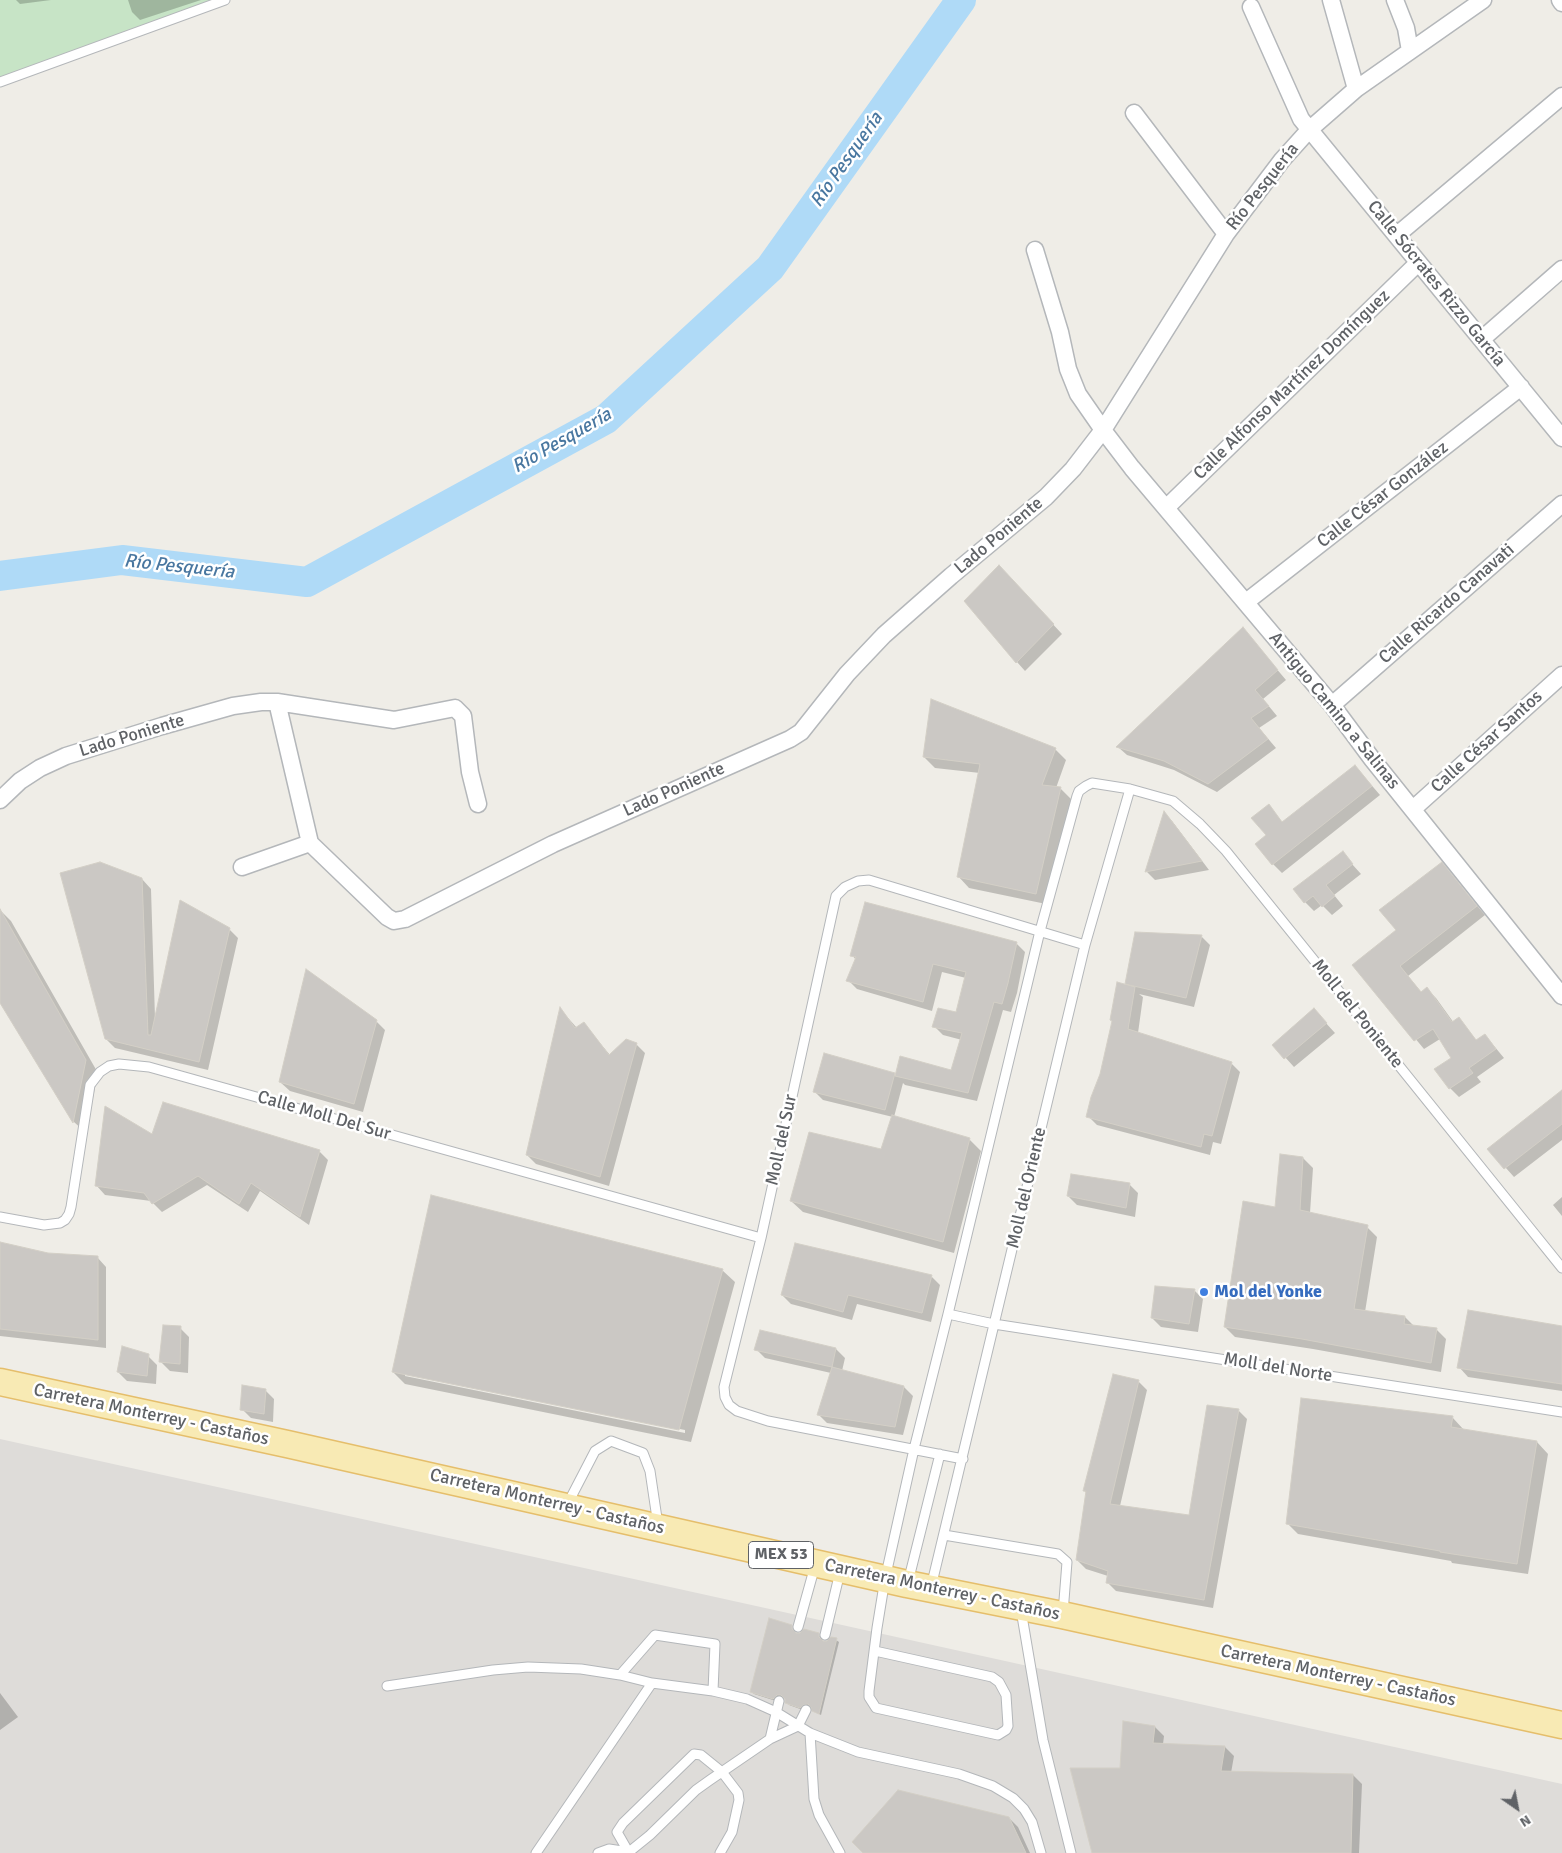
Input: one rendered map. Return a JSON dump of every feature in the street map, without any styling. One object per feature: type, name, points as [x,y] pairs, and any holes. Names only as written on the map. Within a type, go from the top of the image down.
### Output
[{"type":"main road","name":"Carretera Monterrey - Castaños","points":[[0,1382],[287,1444],[908,1584],[1062,1615],[1562,1725]]},
{"type":"street","points":[[1330,0],[1356,88]]},
{"type":"street","points":[[1395,0],[1406,28],[1410,51]]},
{"type":"street","name":"Río Pesquería","points":[[1103,430],[1226,234],[1282,160],[1309,130],[1356,88],[1483,0]]},
{"type":"street","name":"Calle Sócrates Rizzo García","points":[[1252,7],[1301,119],[1562,438]]},
{"type":"street","points":[[1397,235],[1562,96]]},
{"type":"street","points":[[1134,113],[1226,234]]},
{"type":"street","name":"Antiguo Camino a Salinas","points":[[1035,250],[1060,332],[1068,369],[1078,394],[1103,430],[1132,468],[1332,705],[1372,759],[1562,996]]},
{"type":"street","name":"Calle Alfonso Martínez Domínguez","points":[[1166,508],[1418,263]]},
{"type":"street","points":[[1482,339],[1562,269]]},
{"type":"street","name":"Calle César González","points":[[1246,602],[1521,387]]},
{"type":"street","name":"Lado Poniente","points":[[310,844],[387,917],[394,921],[400,921],[553,844],[790,739],[805,727],[847,674],[884,635],[1046,497],[1073,469],[1103,430]]},
{"type":"street","name":"Calle Ricardo Canavati","points":[[1332,705],[1562,504]]},
{"type":"street","name":"Calle César Santos","points":[[1413,809],[1562,675]]},
{"type":"street","points":[[242,867],[310,844],[277,702]]},
{"type":"street","name":"Lado Poniente","points":[[0,800],[20,781],[40,768],[66,756],[233,706],[277,702],[394,720],[455,708],[463,716],[470,772],[478,804]]},
{"type":"lane","points":[[0,82],[226,0]]},
{"type":"lane","name":"Moll del Poniente","points":[[908,1584],[914,1449],[1040,931],[1080,791],[1092,783],[1130,789],[1173,802],[1200,824],[1226,851],[1562,1268]]},
{"type":"lane","name":"Moll del Oriente","points":[[908,1584],[944,1535],[1085,945],[1130,789]]},
{"type":"lane","name":"Moll del Sur","points":[[963,1459],[768,1421],[737,1411],[729,1405],[726,1397],[724,1387],[761,1238],[836,896],[845,887],[858,881],[869,880],[1085,945]]},
{"type":"lane","name":"Calle Moll Del Sur","points":[[0,1217],[44,1225],[60,1223],[65,1220],[71,1207],[90,1085],[100,1072],[109,1066],[119,1064],[149,1068],[186,1078],[761,1238]]},
{"type":"lane","name":"Moll del Norte","points":[[948,1314],[994,1324],[1562,1412]]},
{"type":"lane","points":[[566,1507],[595,1451],[611,1441],[643,1453],[650,1471],[658,1527]]},
{"type":"lane","points":[[875,1650],[992,1677],[999,1682],[1006,1695],[1008,1726],[1006,1730],[998,1735],[876,1708],[869,1697],[875,1650],[908,1584],[940,1454]]},
{"type":"lane","points":[[944,1535],[1058,1554],[1067,1562],[1067,1584],[1062,1615]]},
{"type":"lane","points":[[798,1627],[828,1566]]},
{"type":"lane","points":[[825,1635],[828,1566]]},
{"type":"lane","points":[[1020,1607],[1043,1740],[1071,1853]]},
{"type":"lane","points":[[620,1675],[655,1635],[715,1644],[713,1691]]},
{"type":"lane","points":[[387,1686],[493,1670],[528,1667],[581,1669],[620,1675],[652,1683],[713,1691],[747,1699],[776,1712],[810,1733],[858,1752],[959,1774],[993,1786],[1013,1798],[1024,1809],[1032,1822],[1041,1853]]},
{"type":"lane","points":[[536,1853],[652,1683]]},
{"type":"lane","points":[[770,1739],[779,1701]]},
{"type":"lane","points":[[629,1853],[696,1790],[770,1739],[798,1726],[806,1710]]},
{"type":"lane","points":[[810,1733],[814,1799],[819,1814],[840,1853]]},
{"type":"lane","points":[[629,1853],[617,1832],[623,1823],[694,1754],[701,1755],[722,1772],[738,1793],[739,1800],[732,1832],[720,1853]]},
{"type":"lane","points":[[598,1853],[608,1849],[629,1853]]},
{"type":"shaded area","points":[[0,1439],[1562,1784],[1562,1853],[0,1853]]},
{"type":"green space","points":[[0,0],[220,0],[0,80]]},
{"type":"building","points":[[999,565],[1054,624],[1016,663],[964,601]]},
{"type":"building","points":[[1243,627],[1278,670],[1255,690],[1269,706],[1251,718],[1268,739],[1208,784],[1164,761],[1116,747]]},
{"type":"building","points":[[931,699],[1056,748],[1042,785],[1061,787],[1036,894],[957,877],[980,764],[923,757]]},
{"type":"building","points":[[1355,765],[1372,786],[1272,865],[1255,844],[1266,835],[1251,818],[1269,804],[1282,822]]},
{"type":"building","points":[[1164,811],[1202,861],[1145,872]]},
{"type":"building","points":[[1343,851],[1353,864],[1326,885],[1335,896],[1322,907],[1313,896],[1304,903],[1293,889]]},
{"type":"building","points":[[100,862],[142,878],[148,1035],[151,1035],[180,900],[230,928],[199,1062],[105,1039],[60,873]]},
{"type":"building","points":[[1442,862],[1477,906],[1400,966],[1421,992],[1427,987],[1452,1022],[1459,1017],[1476,1040],[1485,1034],[1496,1049],[1469,1068],[1473,1073],[1449,1089],[1434,1069],[1451,1058],[1433,1029],[1414,1041],[1352,965],[1396,930],[1379,910]]},
{"type":"building","points":[[865,902],[1017,942],[1002,1004],[994,1002],[968,1093],[895,1076],[900,1056],[951,1070],[962,1033],[932,1027],[938,1008],[956,1012],[966,972],[933,964],[923,1002],[846,981],[856,957],[850,956]]},
{"type":"building","points":[[0,909],[86,1060],[73,1123],[0,1003]]},
{"type":"building","points":[[1135,932],[1202,935],[1186,998],[1125,984]]},
{"type":"building","points":[[306,969],[377,1020],[354,1104],[279,1082]]},
{"type":"building","points":[[1117,982],[1135,987],[1128,1029],[1232,1062],[1212,1136],[1204,1134],[1201,1147],[1086,1117],[1100,1074],[1112,1021],[1110,1020]]},
{"type":"building","points":[[560,1007],[575,1028],[584,1022],[609,1055],[626,1039],[637,1043],[600,1177],[526,1155]]},
{"type":"building","points":[[1314,1008],[1327,1023],[1284,1059],[1272,1045]]},
{"type":"building","points":[[824,1053],[895,1073],[885,1110],[813,1092]]},
{"type":"building","points":[[1562,1090],[1562,1124],[1504,1169],[1487,1149]]},
{"type":"building","points":[[163,1102],[320,1150],[300,1217],[251,1183],[239,1204],[198,1176],[152,1204],[144,1193],[95,1186],[105,1106],[152,1134]]},
{"type":"building","points":[[892,1115],[970,1138],[943,1242],[790,1201],[809,1132],[881,1149]]},
{"type":"building","points":[[1280,1154],[1303,1157],[1300,1210],[1368,1225],[1354,1309],[1405,1316],[1404,1324],[1437,1328],[1431,1363],[1302,1339],[1224,1327],[1243,1201],[1275,1207]]},
{"type":"building","points":[[1071,1174],[1130,1183],[1126,1208],[1067,1196]]},
{"type":"building","points":[[431,1195],[723,1269],[679,1430],[392,1372]]},
{"type":"building","points":[[0,1242],[48,1253],[98,1256],[98,1340],[0,1329]]},
{"type":"building","points":[[795,1243],[932,1275],[922,1313],[848,1295],[843,1312],[781,1295]]},
{"type":"building","points":[[1155,1286],[1195,1289],[1189,1324],[1151,1318]]},
{"type":"building","points":[[1468,1310],[1562,1326],[1562,1384],[1457,1368]]},
{"type":"building","points":[[163,1325],[181,1326],[180,1364],[159,1362]]},
{"type":"building","points":[[760,1330],[836,1348],[832,1367],[754,1350]]},
{"type":"building","points":[[122,1346],[149,1354],[147,1376],[117,1372]]},
{"type":"building","points":[[832,1367],[904,1386],[895,1427],[817,1415]]},
{"type":"building","points":[[1113,1374],[1139,1380],[1110,1504],[1189,1515],[1207,1405],[1239,1409],[1204,1600],[1106,1583],[1108,1571],[1076,1560],[1086,1491],[1083,1491]]},
{"type":"building","points":[[242,1385],[266,1389],[264,1414],[240,1410]]},
{"type":"building","points":[[1301,1398],[1453,1416],[1451,1427],[1537,1441],[1517,1564],[1286,1524]]},
{"type":"building","points":[[769,1618],[792,1625],[792,1629],[796,1633],[800,1633],[804,1629],[819,1633],[819,1637],[823,1641],[827,1641],[831,1637],[837,1638],[819,1714],[812,1711],[808,1704],[800,1708],[785,1703],[785,1699],[781,1695],[777,1695],[773,1699],[750,1692]]},
{"type":"building","points":[[1123,1721],[1155,1726],[1153,1743],[1225,1746],[1221,1771],[1353,1774],[1351,1853],[1092,1853],[1070,1768],[1120,1768]]},
{"type":"building","points":[[898,1790],[1009,1817],[1026,1853],[863,1853],[852,1842]]},
{"type":"waterway","name":"Río Pesquería","points":[[0,576],[122,560],[307,582],[606,419],[770,268],[961,0]]},
{"type":"place","name":"Mol del Yonke","points":[[1204,1292]]}]
